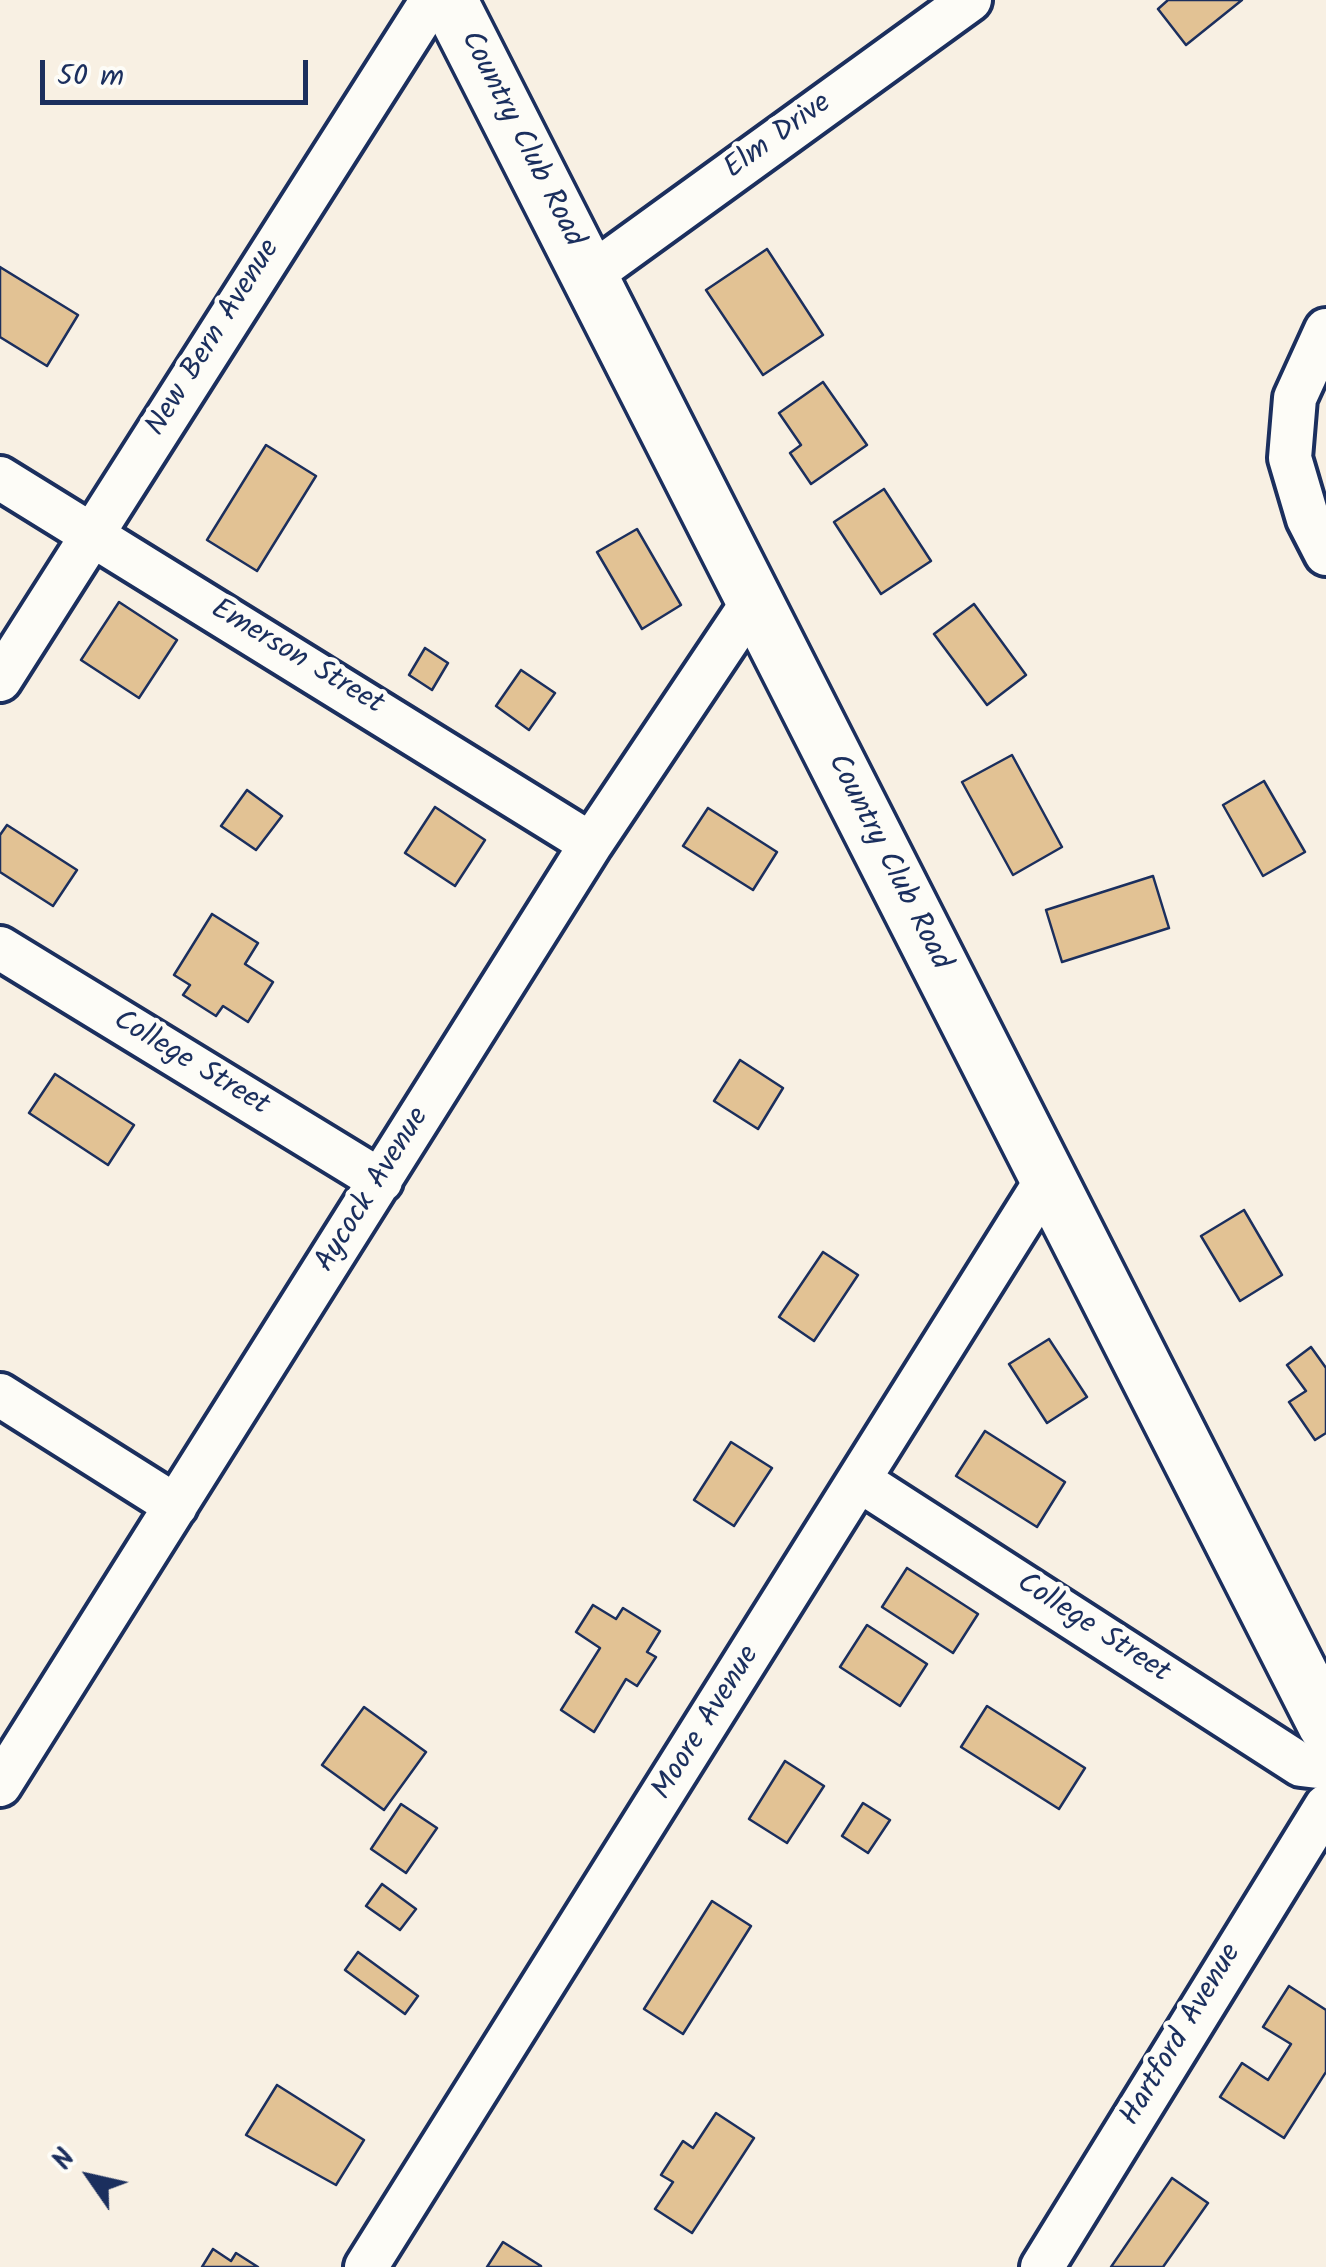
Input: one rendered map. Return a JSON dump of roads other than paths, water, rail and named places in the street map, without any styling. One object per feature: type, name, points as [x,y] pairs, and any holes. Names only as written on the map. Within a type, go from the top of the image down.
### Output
[{"type":"street","name":"New Bern Avenue","points":[[0,680],[432,0]]},
{"type":"street","name":"Country Club Road","points":[[449,0],[1326,1725]]},
{"type":"street","name":"Elm Drive","points":[[589,276],[970,0]]},
{"type":"street","points":[[1326,330],[1294,398],[1290,458],[1308,519],[1326,554]]},
{"type":"street","name":"Emerson Street","points":[[0,478],[590,844]]},
{"type":"street","name":"Aycock Avenue","points":[[0,1785],[590,844],[754,600]]},
{"type":"street","name":"College Street","points":[[0,948],[380,1181]]},
{"type":"street","name":"Moore Avenue","points":[[366,2267],[862,1482],[1047,1179]]},
{"type":"street","points":[[0,1395],[176,1506]]},
{"type":"street","name":"College Street","points":[[862,1482],[1300,1765],[1326,1768]]},
{"type":"street","name":"Hartford Avenue","points":[[1042,2267],[1326,1806]]}]
